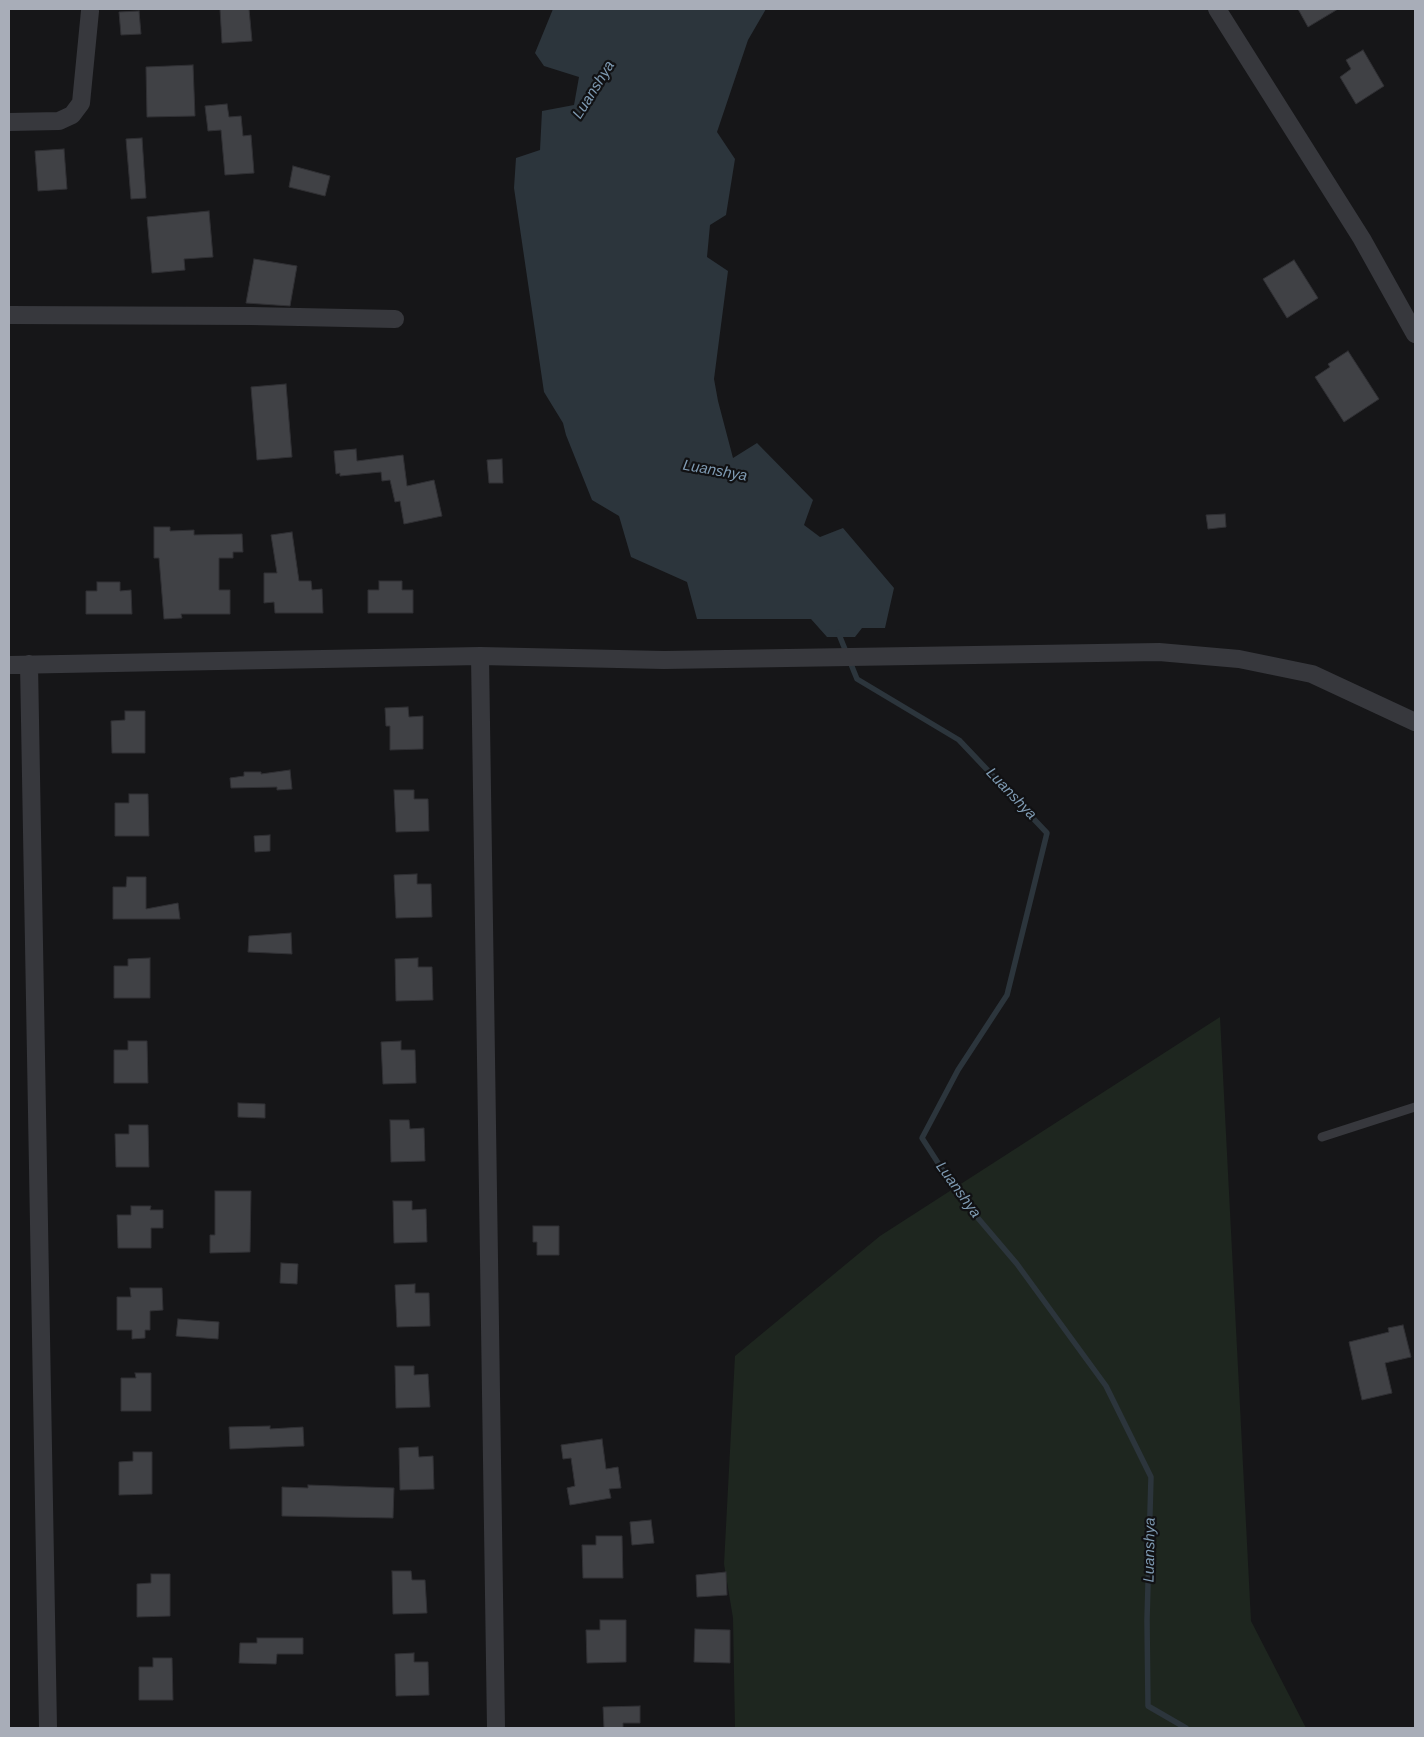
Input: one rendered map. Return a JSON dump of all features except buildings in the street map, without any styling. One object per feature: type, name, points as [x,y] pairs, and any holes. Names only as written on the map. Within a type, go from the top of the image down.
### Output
[{"type":"street","points":[[1217,9],[1362,239],[1415,334]]},
{"type":"street","points":[[9,122],[59,121],[72,115],[81,103],[90,11]]},
{"type":"street","points":[[9,315],[396,319]]},
{"type":"street","points":[[9,664],[480,656],[664,660],[1159,652],[1239,659],[1312,674],[1415,722]]},
{"type":"street","points":[[480,656],[496,1728]]},
{"type":"street","points":[[29,664],[48,1728]]},
{"type":"lane","points":[[1322,1137],[1415,1107]]},
{"type":"shaded area","points":[[1220,1017],[1251,1621],[1306,1728],[735,1728],[733,1618],[724,1564],[735,1356],[880,1236]]},
{"type":"water","points":[[553,9],[766,9],[748,40],[717,132],[735,159],[726,215],[710,225],[707,257],[728,271],[714,379],[718,401],[733,458],[757,443],[813,500],[804,525],[820,537],[843,528],[894,588],[885,628],[862,628],[855,637],[827,637],[811,619],[697,619],[687,582],[631,557],[619,516],[592,500],[563,423],[544,392],[514,188],[516,158],[540,150],[542,111],[574,105],[579,77],[544,66],[535,53]]},
{"type":"waterway","name":"Luanshya","points":[[838,632],[857,679],[959,740],[1047,833],[1007,995],[958,1070],[922,1138],[960,1197],[1017,1264],[1106,1386],[1151,1477],[1147,1620],[1148,1706],[1186,1728]]}]
